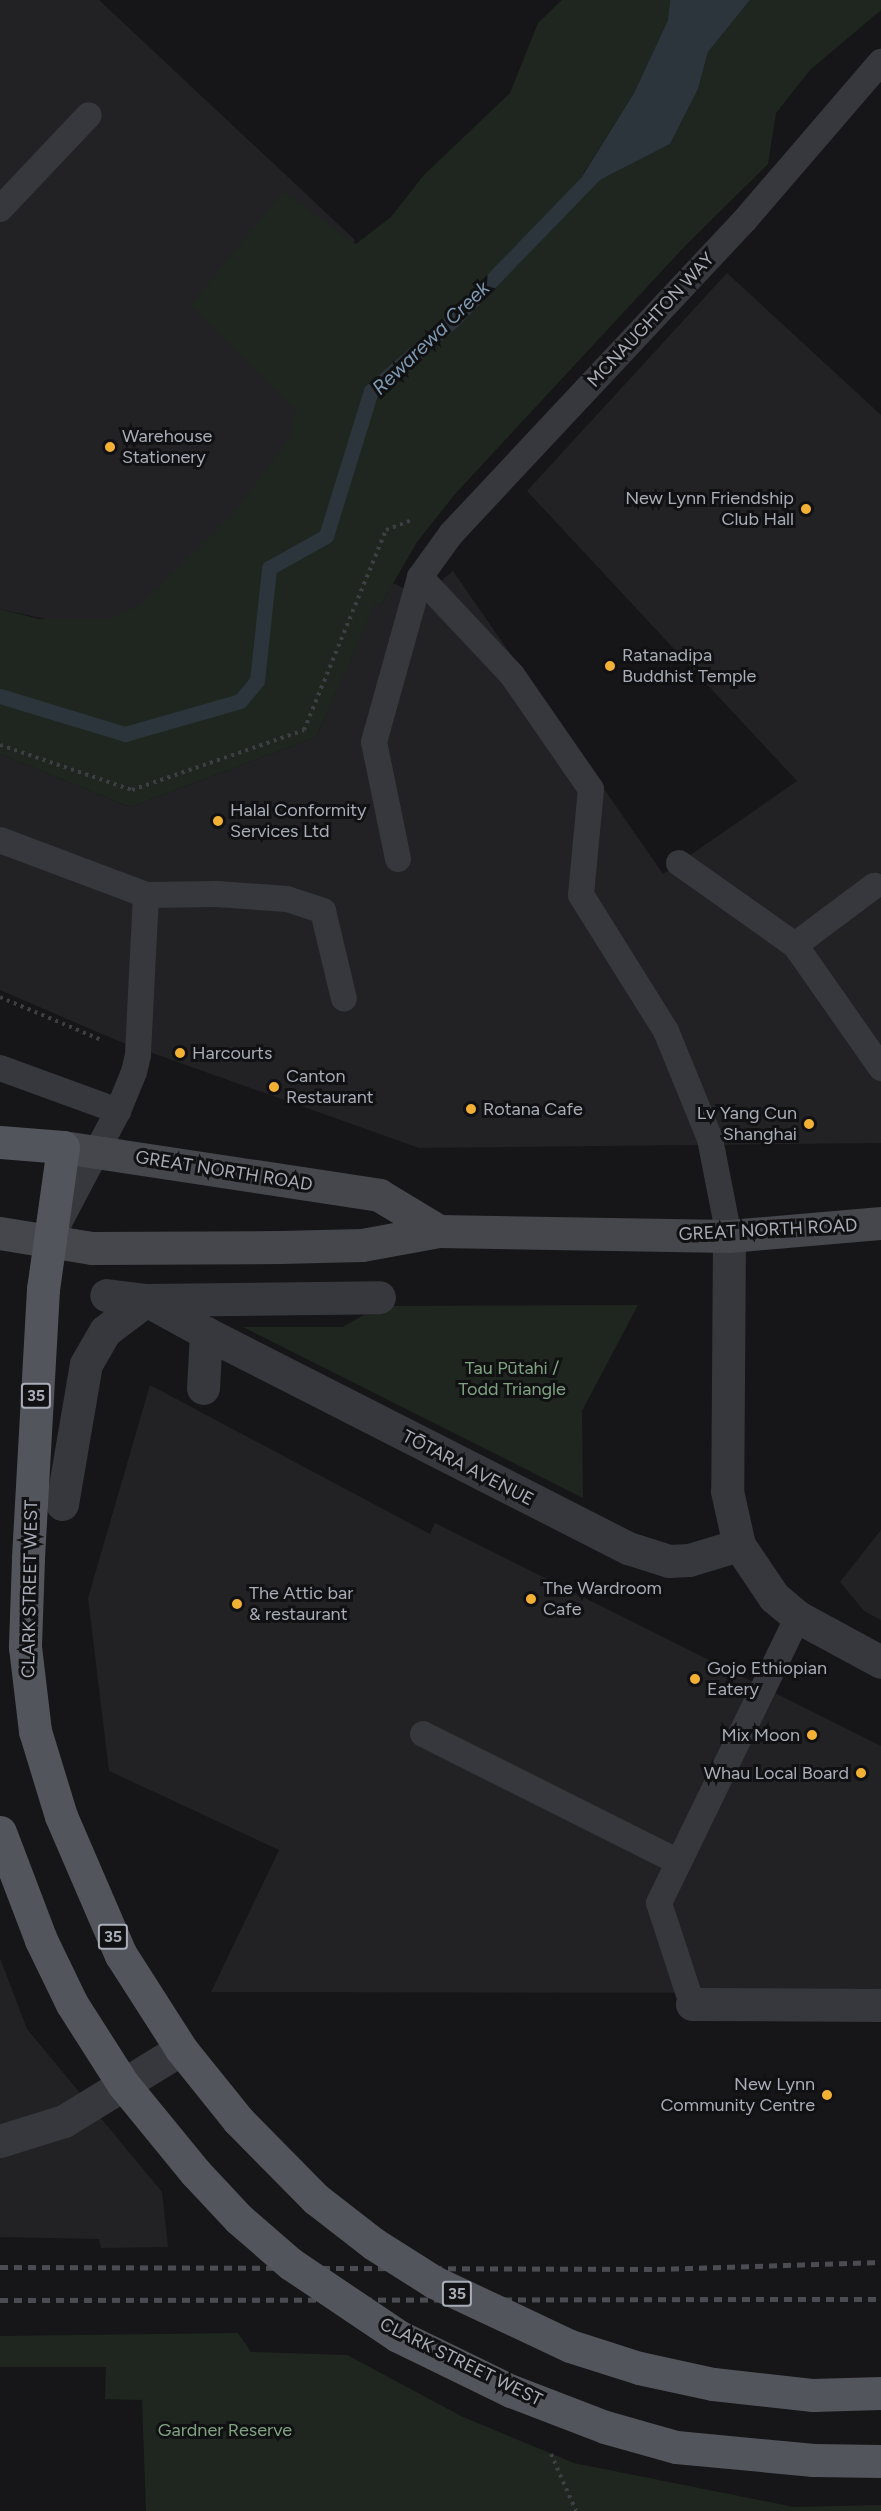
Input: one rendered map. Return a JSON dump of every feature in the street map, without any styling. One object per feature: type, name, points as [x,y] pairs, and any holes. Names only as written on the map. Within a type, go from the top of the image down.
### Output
[{"type":"main road","name":"GREAT NORTH ROAD","points":[[0,1142],[96,1151],[379,1195],[439,1231]]},
{"type":"main road","name":"CLARK STREET WEST","points":[[63,1147],[49,1241],[41,1317],[26,1647],[35,1731],[61,1816],[121,1955],[181,2049],[238,2120],[316,2199],[374,2244],[434,2282],[570,2346],[639,2368],[713,2384],[813,2395],[881,2393]]},
{"type":"main road","name":"GREAT NORTH ROAD","points":[[0,1233],[92,1248],[362,1245],[439,1231],[729,1236],[881,1223]]},
{"type":"main road","name":"CLARK STREET WEST","points":[[0,1832],[41,1940],[72,2004],[123,2084],[239,2219],[324,2289],[398,2336],[511,2391],[605,2427],[676,2447],[813,2460],[881,2461]]},
{"type":"street","points":[[729,1236],[727,1491],[739,1545],[774,1597],[798,1617],[881,1662]]},
{"type":"street","points":[[106,1295],[149,1289],[380,1296]]},
{"type":"street","points":[[62,1504],[86,1364],[105,1331],[149,1289]]},
{"type":"street","name":"TŌTARA AVENUE","points":[[149,1289],[206,1334],[628,1548],[669,1561],[689,1560],[739,1545]]},
{"type":"street","points":[[203,1388],[206,1334]]},
{"type":"street","points":[[692,2004],[881,2004]]},
{"type":"street","points":[[0,2141],[64,2121],[181,2049]]},
{"type":"lane","name":"MCNAUGHTON WAY","points":[[420,577],[451,534],[744,221],[881,62]]},
{"type":"lane","points":[[0,209],[89,115]]},
{"type":"lane","points":[[398,859],[374,742],[420,577]]},
{"type":"lane","points":[[420,577],[512,675],[591,789],[581,896],[666,1032],[710,1139],[729,1236]]},
{"type":"lane","points":[[0,840],[146,896],[217,894],[287,899],[323,910],[344,999]]},
{"type":"lane","points":[[679,863],[795,945],[881,1068]]},
{"type":"lane","points":[[795,945],[874,886]]},
{"type":"lane","points":[[49,1241],[118,1111],[138,1055],[146,896]]},
{"type":"lane","points":[[0,1068],[118,1111]]},
{"type":"lane","points":[[692,2004],[659,1903],[798,1617]]},
{"type":"lane","points":[[423,1734],[679,1862]]},
{"type":"path","points":[[0,745],[132,790],[304,730],[386,530],[418,517]]},
{"type":"path","points":[[0,997],[106,1042]]},
{"type":"path","points":[[551,2452],[576,2511]]},
{"type":"shaded area","points":[[0,0],[99,0],[354,239],[353,342],[162,645],[0,609]]},
{"type":"shaded area","points":[[670,0],[750,0],[708,52],[698,89],[670,144],[594,183],[583,175],[634,93],[668,20]]},
{"type":"shaded area","points":[[727,273],[881,415],[881,1143],[419,1148],[116,1040],[0,990],[0,754],[130,807],[316,737],[376,601],[380,606],[393,583],[421,597],[453,571],[663,874],[797,781],[527,491]]},
{"type":"shaded area","points":[[150,1385],[430,1534],[435,1523],[881,1746],[881,1993],[211,1992],[279,1850],[109,1771],[88,1598]]},
{"type":"shaded area","points":[[881,1530],[881,1620],[864,1611],[840,1582]]},
{"type":"shaded area","points":[[0,1958],[27,2029],[162,2192],[168,2247],[101,2248],[99,2239],[0,2237]]},
{"type":"green space","points":[[562,0],[670,0],[668,20],[634,93],[583,174],[594,183],[670,144],[698,89],[708,52],[750,0],[881,0],[881,10],[810,70],[776,113],[768,164],[686,245],[455,494],[417,542],[380,606],[376,602],[316,737],[130,807],[0,754],[0,609],[39,619],[109,619],[139,606],[233,514],[291,436],[295,409],[191,305],[283,192],[356,244],[391,217],[424,175],[510,93],[538,23]]},
{"type":"green space","name":"Tau Pūtahi / Todd Triangle","points":[[638,1305],[582,1411],[583,1498],[243,1327],[343,1327],[379,1306]]},
{"type":"green space","name":"Gardner Reserve","points":[[238,2333],[251,2352],[347,2355],[463,2417],[574,2463],[794,2507],[881,2505],[881,2511],[146,2511],[142,2400],[105,2399],[106,2367],[0,2367],[0,2336]]},
{"type":"waterway","name":"Rewarewa Creek","points":[[0,696],[125,734],[240,701],[257,681],[269,568],[326,536],[371,391],[453,320],[602,166]]},
{"type":"railway","points":[[0,2267],[657,2269],[881,2262]]},
{"type":"railway","points":[[0,2300],[881,2299]]},
{"type":"place","name":"Warehouse Stationery","points":[[110,447]]},
{"type":"place","name":"New Lynn Friendship Club Hall","points":[[806,509]]},
{"type":"place","name":"Ratanadipa Buddhist Temple","points":[[610,666]]},
{"type":"place","name":"Halal Conformity Services Ltd","points":[[218,821]]},
{"type":"place","name":"Harcourts","points":[[180,1053]]},
{"type":"place","name":"Canton Restaurant","points":[[274,1087]]},
{"type":"place","name":"Rotana Cafe","points":[[471,1109]]},
{"type":"place","name":"Lv Yang Cun Shanghai","points":[[809,1124]]},
{"type":"place","name":"The Wardroom Cafe","points":[[531,1599]]},
{"type":"place","name":"The Attic bar & restaurant","points":[[237,1604]]},
{"type":"place","name":"Gojo Ethiopian Eatery","points":[[695,1679]]},
{"type":"place","name":"Mix Moon","points":[[812,1735]]},
{"type":"place","name":"Whau Local Board","points":[[861,1773]]},
{"type":"place","name":"New Lynn Community Centre","points":[[827,2095]]}]
